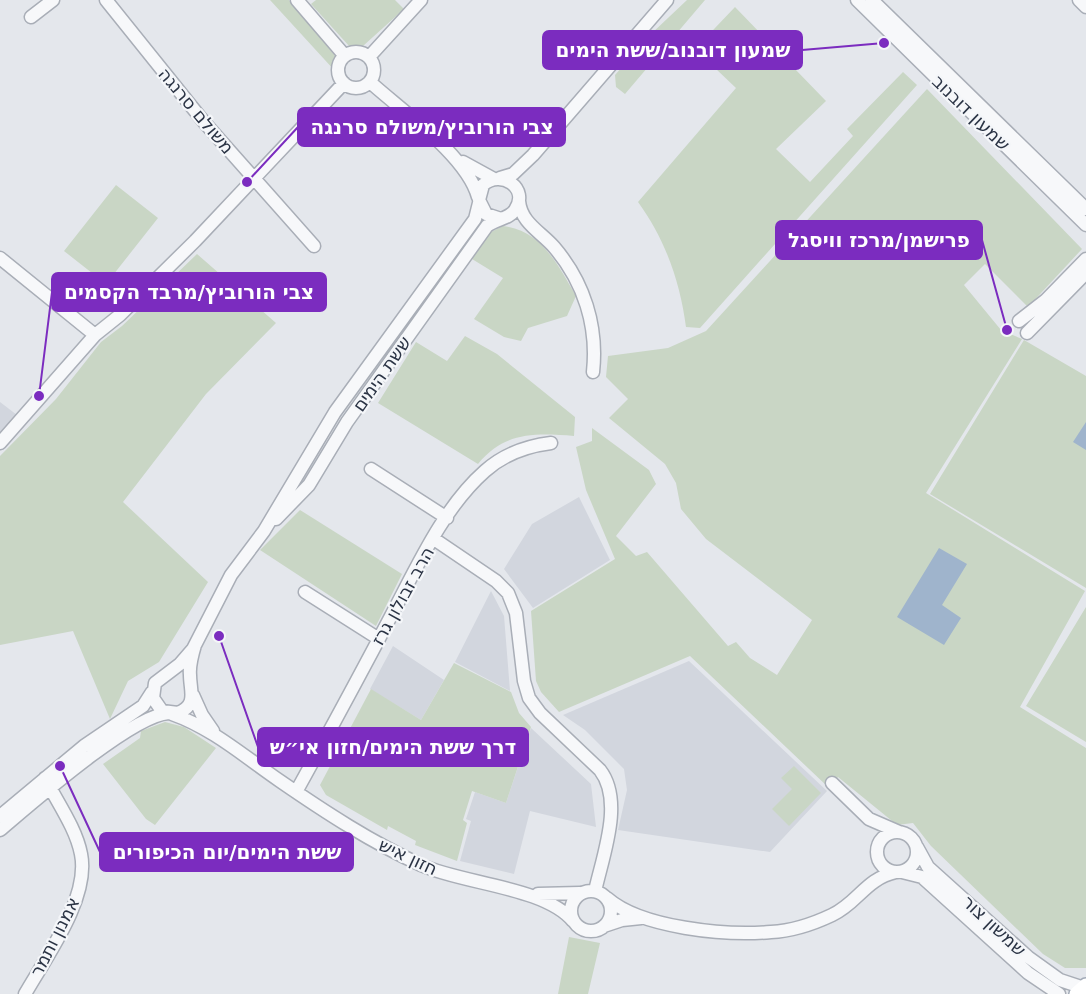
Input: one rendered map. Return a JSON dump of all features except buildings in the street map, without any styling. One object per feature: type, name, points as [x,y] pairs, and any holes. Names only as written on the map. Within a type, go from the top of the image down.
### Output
[{"type":"street","points":[[31,17],[52,0]]},
{"type":"street","name":"משולם סרנגה","points":[[106,0],[204,122],[314,246]]},
{"type":"street","points":[[297,0],[345,56]]},
{"type":"street","points":[[369,57],[422,0]]},
{"type":"street","points":[[479,200],[483,185],[517,172],[533,155],[667,0]]},
{"type":"street","name":"שמעון דובנוב","points":[[857,0],[1086,225]]},
{"type":"street","name":"שמעון דובנוב","points":[[872,0],[1086,209]]},
{"type":"street","points":[[1079,0],[1086,7]]},
{"type":"street","points":[[355,52],[369,57],[374,67],[370,82],[354,88],[344,83],[338,72],[340,62],[345,56],[355,52]]},
{"type":"street","points":[[370,82],[447,150],[469,175],[486,214],[518,220],[532,227]]},
{"type":"street","points":[[0,443],[95,334],[128,307],[344,83]]},
{"type":"street","points":[[447,150],[497,178],[512,183],[519,197],[521,213],[560,254],[586,299],[593,330],[593,372]]},
{"type":"street","points":[[502,218],[514,212],[523,175],[533,155]]},
{"type":"street","name":"ששת הימים","points":[[165,674],[183,662],[195,645],[231,575],[264,531],[334,412],[475,219],[479,200]]},
{"type":"street","name":"ששת הימים","points":[[264,531],[309,485],[347,422],[487,226],[502,218]]},
{"type":"street","points":[[0,258],[95,334]]},
{"type":"street","points":[[1019,321],[1046,300],[1086,258]]},
{"type":"street","points":[[1027,333],[1086,273]]},
{"type":"street","name":"הרב זבולון גרז","points":[[296,792],[447,518],[475,481],[498,461],[524,449],[551,443]]},
{"type":"street","points":[[371,469],[447,518]]},
{"type":"street","points":[[434,539],[495,580],[508,593],[516,613],[524,681],[529,698],[540,712],[600,770],[608,782],[612,807],[595,891]]},
{"type":"street","points":[[304,592],[379,639]]},
{"type":"street","name":"ששת הימים","points":[[192,690],[190,668],[195,645]]},
{"type":"street","points":[[0,816],[147,719],[186,709],[192,690],[180,674],[165,674],[155,683],[153,692],[155,704],[170,713]]},
{"type":"street","name":"חזון איש","points":[[192,690],[205,721],[225,743]]},
{"type":"street","points":[[0,830],[84,746],[143,706],[153,692]]},
{"type":"street","name":"חזון איש","points":[[170,713],[199,726],[366,836],[424,866],[468,881],[547,902],[563,911],[573,921]]},
{"type":"street","name":"אמנון ותמר","points":[[25,994],[75,904],[83,868],[81,852],[73,831],[48,783]]},
{"type":"street","points":[[832,783],[869,819],[876,833],[877,851],[872,873],[863,890]]},
{"type":"street","points":[[651,919],[626,919],[596,931],[586,931],[573,921],[571,906],[582,893],[595,891],[626,911],[651,919],[723,931],[778,932],[810,924],[835,914],[879,877],[899,872],[915,863],[917,847],[910,837],[869,819]]},
{"type":"street","points":[[877,851],[886,835],[900,832]]},
{"type":"street","name":"שמשון צור","points":[[917,847],[928,867],[1034,962],[1059,980],[1082,989]]},
{"type":"street","points":[[877,851],[884,868],[899,872]]},
{"type":"street","name":"שמשון צור","points":[[899,872],[922,877],[1028,973],[1059,994]]},
{"type":"street","name":"חזון איש","points":[[510,891],[554,895],[582,893]]},
{"type":"street","points":[[604,926],[611,912],[607,898]]},
{"type":"shaded area","points":[[0,402],[17,415],[0,434]]},
{"type":"shaded area","points":[[579,497],[610,560],[533,608],[504,569],[532,524]]},
{"type":"shaded area","points":[[491,591],[504,616],[510,691],[455,662]]},
{"type":"shaded area","points":[[393,646],[444,680],[421,720],[370,689]]},
{"type":"shaded area","points":[[689,661],[827,791],[770,852],[618,830],[627,790],[624,769],[585,730],[563,715]]},
{"type":"shaded area","points":[[531,728],[591,784],[596,827],[530,811],[514,874],[460,861],[471,821],[466,819],[475,792],[506,803]]},
{"type":"green space","points":[[270,0],[289,0],[337,58],[335,71]]},
{"type":"green space","points":[[316,0],[395,0],[404,9],[363,46],[350,47],[311,4]]},
{"type":"green space","points":[[687,0],[705,0],[625,94],[616,87],[615,75],[650,35]]},
{"type":"green space","points":[[735,7],[826,101],[776,149],[810,182],[853,136],[847,129],[903,72],[917,85],[700,328],[686,327],[680,293],[670,261],[648,216],[638,202],[736,88],[695,49]]},
{"type":"green space","points":[[927,89],[1082,249],[1028,307],[985,264],[964,285],[1001,330],[1022,339],[926,493],[1085,591],[1020,707],[1086,748],[1086,968],[1065,968],[1043,954],[931,846],[913,823],[897,825],[838,777],[828,787],[690,656],[559,712],[541,692],[536,681],[531,611],[615,559],[586,490],[576,447],[592,441],[592,428],[649,470],[656,484],[616,536],[636,556],[647,552],[728,646],[736,642],[750,658],[777,675],[812,620],[706,539],[681,509],[676,483],[665,464],[609,418],[628,399],[606,377],[608,356],[668,348],[706,331]]},
{"type":"green space","points":[[116,185],[158,218],[106,284],[64,251]]},
{"type":"green space","points":[[503,226],[528,234],[538,242],[555,261],[576,296],[567,316],[528,328],[521,341],[504,337],[474,319],[503,278],[472,259],[491,232]]},
{"type":"green space","points":[[197,254],[276,323],[206,394],[123,502],[208,582],[159,662],[128,681],[110,719],[73,631],[0,645],[0,456],[56,399],[101,342],[122,326]]},
{"type":"green space","points":[[465,336],[497,354],[575,417],[574,436],[533,435],[509,440],[488,453],[478,464],[378,403],[416,342],[447,361]]},
{"type":"green space","points":[[1024,340],[1086,376],[1086,588],[930,494]]},
{"type":"green space","points":[[300,510],[402,574],[376,626],[260,550]]},
{"type":"green space","points":[[1086,607],[1086,742],[1026,706]]},
{"type":"green space","points":[[454,663],[511,692],[519,713],[531,727],[506,803],[472,791],[463,820],[467,823],[457,861],[415,845],[416,841],[388,826],[387,830],[326,795],[320,785],[371,689],[421,720]]},
{"type":"green space","points":[[165,722],[184,727],[216,748],[155,825],[146,819],[103,764],[140,738],[141,731]]},
{"type":"green space","points":[[794,766],[821,793],[789,826],[772,809],[792,789],[781,778]]},
{"type":"green space","points":[[569,937],[600,943],[588,994],[558,994]]},
{"type":"water","points":[[1086,422],[1086,450],[1073,442]]},
{"type":"water","points":[[939,548],[967,564],[942,605],[961,618],[944,645],[897,617]]},
{"type":"place","name":"שמעון דובנוב/ששת הימים","points":[[884,43]]},
{"type":"place","name":"צבי הורוביץ/משולם סרנגה","points":[[247,182]]},
{"type":"place","name":"פרישמן/מרכז וויסגל","points":[[1007,330]]},
{"type":"place","name":"צבי הורוביץ/מרבד הקסמים","points":[[39,396]]},
{"type":"place","name":"דרך ששת הימים/חזון אי״ש","points":[[219,636]]},
{"type":"place","name":"ששת הימים/יום הכיפורים","points":[[60,766]]}]
